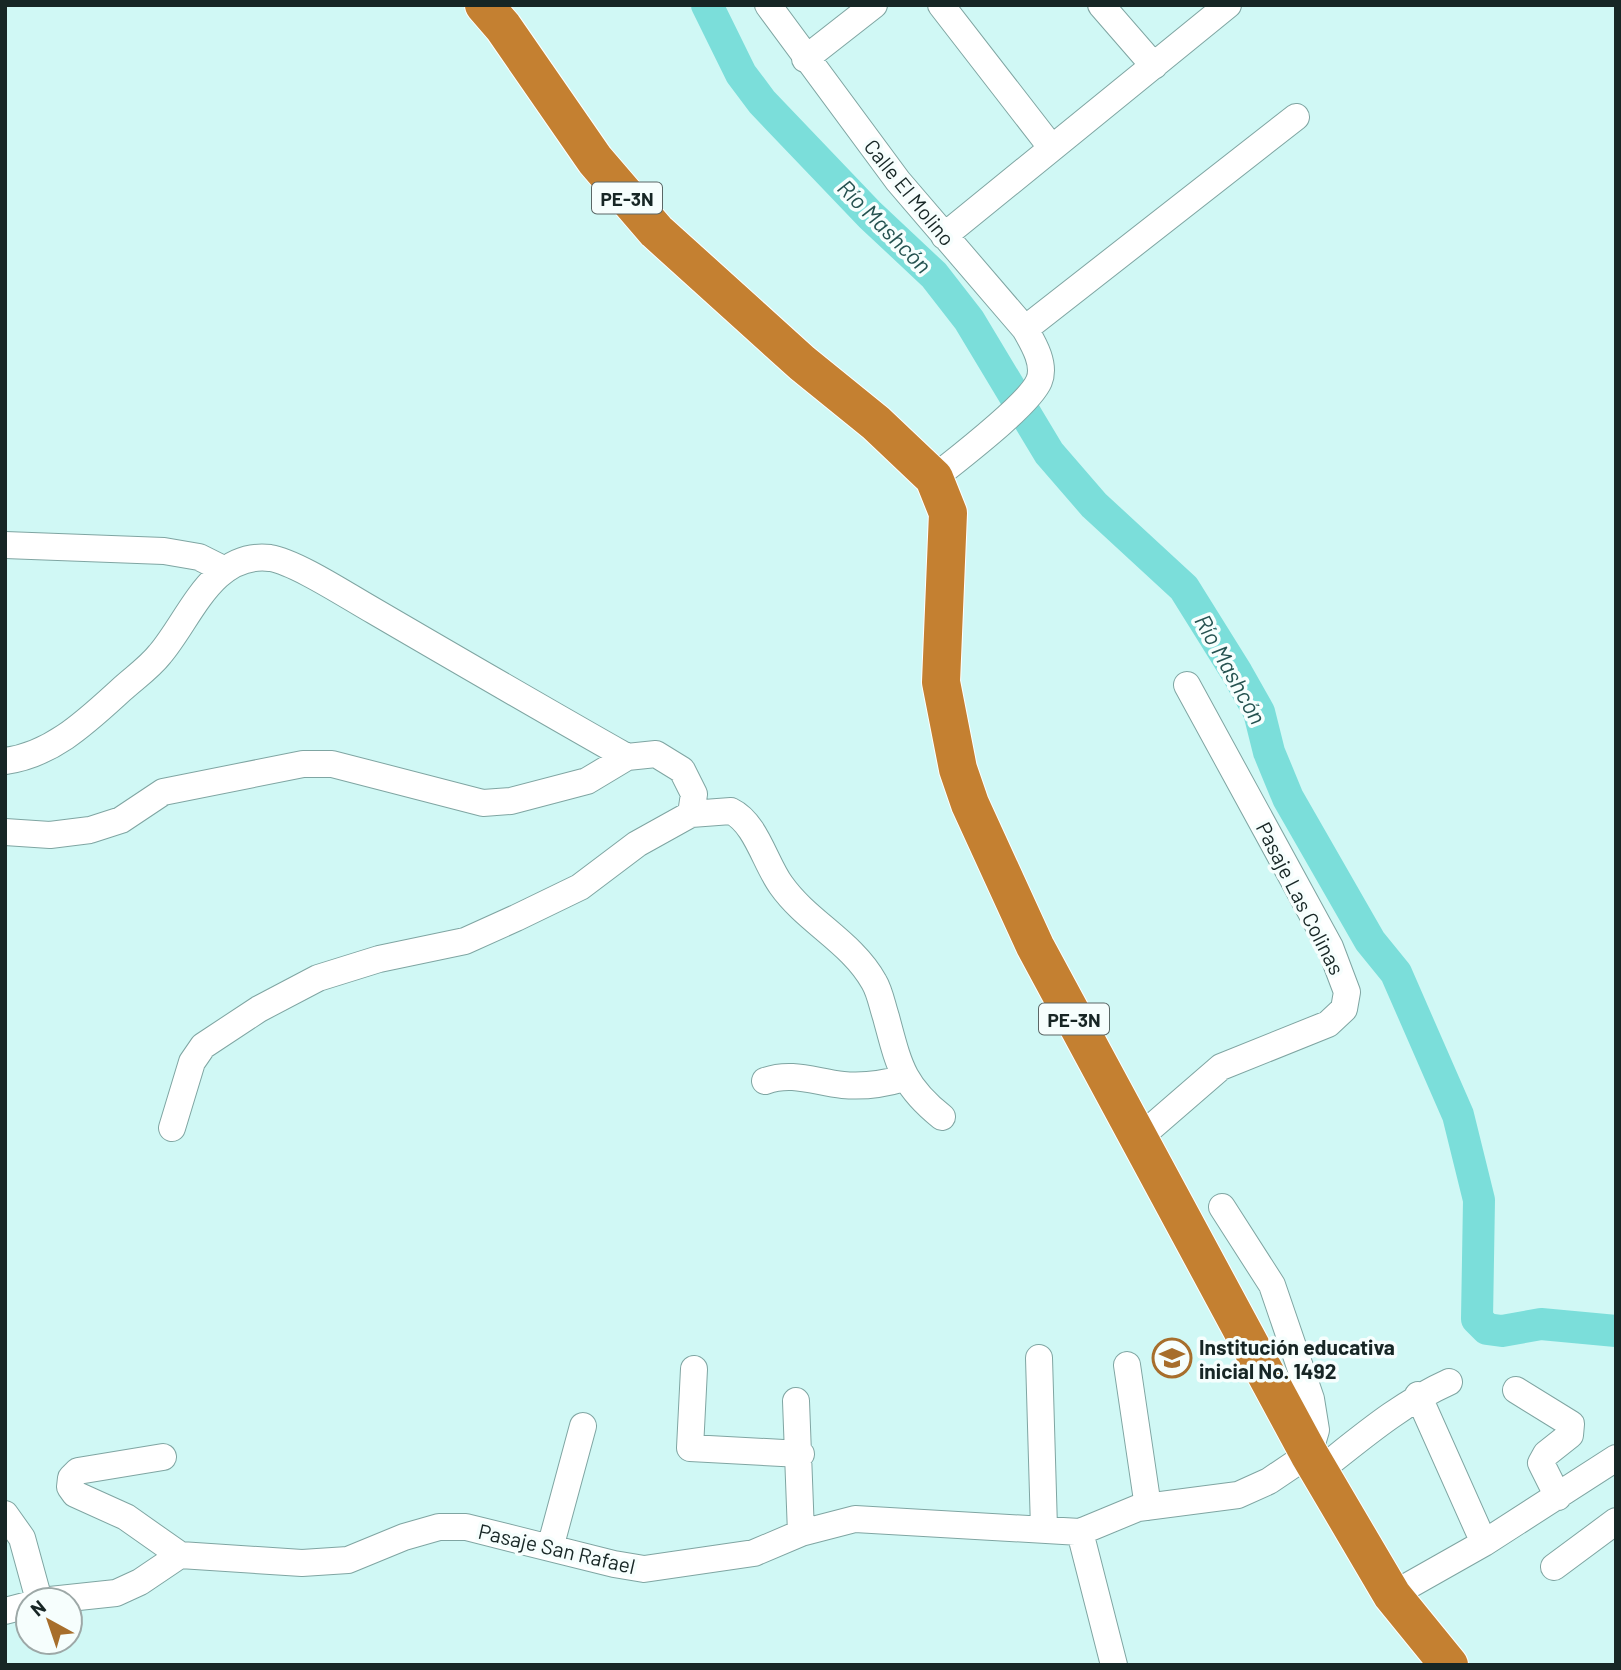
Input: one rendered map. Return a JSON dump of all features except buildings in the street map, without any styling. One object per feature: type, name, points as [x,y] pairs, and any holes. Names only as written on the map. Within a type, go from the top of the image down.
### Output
[{"type":"highway","name":"PE-3N","points":[[484,5],[503,27],[595,160],[656,231],[802,363],[876,423],[934,478],[948,513],[941,682],[958,769],[970,804],[1035,946],[1314,1463],[1392,1595],[1449,1665]]},
{"type":"street","name":"Calle El Molino","points":[[768,5],[805,59],[944,236],[1026,329],[1036,348],[1040,366],[1039,381],[1006,418],[934,478]]},
{"type":"street","points":[[805,59],[874,5]]},
{"type":"street","points":[[941,5],[1051,146]]},
{"type":"street","points":[[1101,5],[1154,66]]},
{"type":"street","points":[[944,236],[1051,146],[1228,5]]},
{"type":"street","points":[[1026,329],[1296,117]]},
{"type":"street","points":[[5,545],[164,551],[199,557],[225,570]]},
{"type":"street","points":[[5,761],[48,747],[99,711],[160,654],[197,600],[225,570],[246,560],[280,561],[627,757]]},
{"type":"street","name":"Pasaje Las Colinas","points":[[1139,1138],[1221,1067],[1328,1024],[1344,1009],[1348,992],[1330,947],[1187,685]]},
{"type":"street","points":[[5,832],[50,835],[90,830],[121,820],[163,792],[303,764],[332,764],[483,803],[511,801],[587,781],[627,757],[656,754],[682,770],[694,794],[691,814]]},
{"type":"street","points":[[172,1128],[192,1062],[203,1046],[259,1009],[318,978],[379,959],[465,941],[580,887],[637,844],[691,814],[731,811],[739,815],[791,898],[848,948],[866,970],[880,995],[904,1078],[918,1096],[942,1117]]},
{"type":"street","points":[[765,1081],[786,1075],[843,1085],[870,1085],[904,1078]]},
{"type":"street","points":[[1222,1207],[1272,1285],[1289,1328],[1315,1420],[1314,1463]]},
{"type":"street","points":[[1039,1358],[1044,1528]]},
{"type":"street","points":[[1127,1365],[1148,1507]]},
{"type":"street","points":[[694,1369],[690,1448],[800,1454]]},
{"type":"street","points":[[1114,1665],[1080,1532],[1121,1513],[1238,1495],[1314,1463],[1418,1395],[1449,1382]]},
{"type":"street","points":[[1516,1390],[1571,1423],[1570,1435],[1546,1454],[1541,1463],[1558,1497]]},
{"type":"street","points":[[1418,1395],[1484,1544]]},
{"type":"street","points":[[796,1401],[801,1533]]},
{"type":"street","points":[[550,1548],[583,1426]]},
{"type":"street","points":[[84,1596],[116,1592],[139,1582],[180,1555],[127,1517],[75,1494],[70,1487],[71,1478],[78,1471],[163,1457]]},
{"type":"street","points":[[1392,1595],[1484,1544],[1616,1458]]},
{"type":"street","points":[[5,1514],[22,1538],[31,1560],[36,1586]]},
{"type":"street","name":"Pasaje San Rafael","points":[[180,1555],[302,1563],[348,1560],[404,1537],[439,1527],[466,1527],[644,1569],[754,1553],[801,1533],[855,1519],[1080,1532]]},
{"type":"street","points":[[1553,1567],[1616,1521]]},
{"type":"waterway","name":"Río Mashcón","points":[[707,5],[741,74],[762,102],[870,215],[934,275],[969,320],[1049,453],[1094,505],[1184,588],[1237,673],[1259,712],[1269,752],[1288,798],[1370,941],[1396,973],[1458,1115],[1479,1200],[1477,1319],[1487,1329],[1502,1331],[1541,1324],[1616,1331]]},
{"type":"place","name":"Institución educativa inicial No. 1492","points":[[1172,1358]]}]
